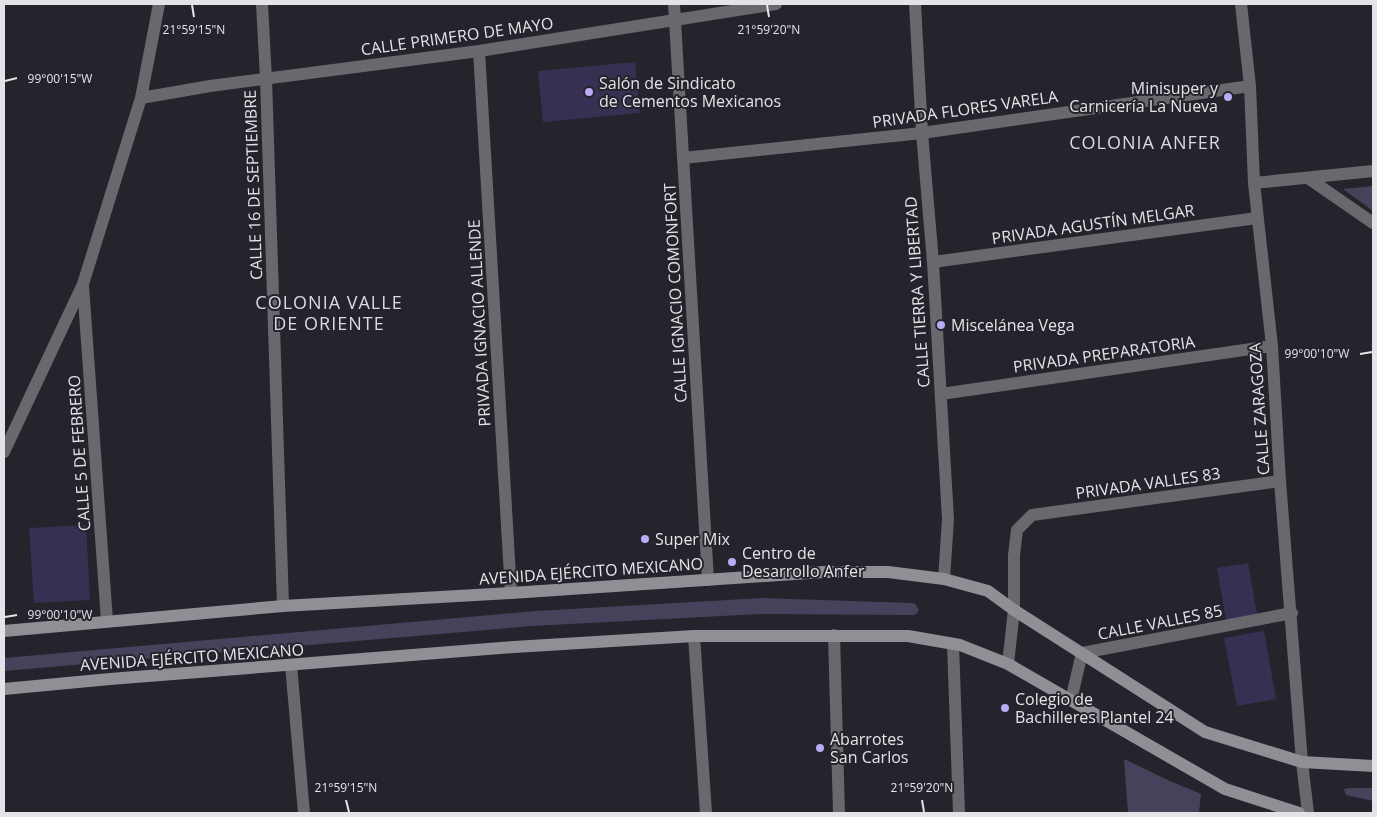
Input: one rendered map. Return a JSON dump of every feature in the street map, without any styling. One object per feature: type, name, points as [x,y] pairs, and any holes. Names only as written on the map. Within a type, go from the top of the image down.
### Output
[{"type":"main road","name":"AVENIDA EJÉRCITO MEXICANO","points":[[4,631],[283,606],[824,572],[888,572],[944,579],[988,591],[1014,610],[1205,732],[1302,762],[1373,766]]},
{"type":"main road","name":"AVENIDA EJÉRCITO MEXICANO","points":[[4,689],[514,647],[694,636],[908,636],[960,645],[1008,664],[1225,789],[1300,813]]},
{"type":"street","points":[[4,452],[83,284],[141,98],[159,4]]},
{"type":"street","name":"CALLE 16 DE SEPTIEMBRE","points":[[262,4],[283,606]]},
{"type":"street","name":"CALLE IGNACIO COMONFORT","points":[[674,4],[708,580]]},
{"type":"street","name":"CALLE PRIMERO DE MAYO","points":[[141,98],[210,86],[479,51],[776,4]]},
{"type":"street","name":"CALLE TIERRA Y LIBERTAD","points":[[915,4],[922,133],[934,262],[948,519],[944,579]]},
{"type":"street","name":"CALLE ZARAGOZA","points":[[1241,4],[1250,86],[1257,218],[1272,346],[1280,481],[1292,613],[1302,762],[1308,813]]},
{"type":"street","name":"PRIVADA IGNACIO ALLENDE","points":[[479,51],[511,593]]},
{"type":"street","name":"PRIVADA FLORES VARELA","points":[[683,158],[922,133],[1250,86]]},
{"type":"street","points":[[1254,183],[1373,171]]},
{"type":"street","points":[[1308,178],[1373,223]]},
{"type":"street","name":"PRIVADA AGUSTÍN MELGAR","points":[[934,262],[1257,218]]},
{"type":"street","name":"CALLE 5 DE FEBRERO","points":[[83,284],[107,621]]},
{"type":"street","name":"PRIVADA PREPARATORIA","points":[[940,394],[1272,346]]},
{"type":"street","name":"PRIVADA VALLES 83","points":[[1014,610],[1014,556],[1018,530],[1032,515],[1280,481]]},
{"type":"street","points":[[1008,664],[1014,610]]},
{"type":"street","name":"CALLE VALLES 85","points":[[1071,700],[1082,653],[1292,613]]},
{"type":"street","points":[[834,635],[839,813]]},
{"type":"street","points":[[694,636],[706,813]]},
{"type":"street","points":[[953,644],[959,813]]},
{"type":"street","points":[[291,665],[304,813]]},
{"type":"shaded area","points":[[1373,186],[1373,211],[1343,189]]},
{"type":"shaded area","points":[[762,598],[911,603],[915,604],[919,610],[913,615],[760,614],[532,626],[4,671],[4,658],[536,611]]},
{"type":"shaded area","points":[[1124,759],[1201,794],[1199,813],[1128,813]]},
{"type":"shaded area","points":[[1373,788],[1373,801],[1346,795],[1344,789]]},
{"type":"building","name":"Salón de Sindicato de Cementos Mexicanos","points":[[635,62],[640,113],[543,122],[538,71]]},
{"type":"building","points":[[86,525],[90,600],[34,603],[29,528]]},
{"type":"building","points":[[1248,563],[1257,614],[1226,620],[1217,568]]},
{"type":"building","points":[[1264,631],[1276,699],[1237,706],[1224,638]]},
{"type":"place","name":"Salón de Sindicato de Cementos Mexicanos","points":[[589,92]]},
{"type":"place","name":"Minisuper y Carnicería La Nueva","points":[[1228,97]]},
{"type":"place","name":"Miscelánea Vega","points":[[941,325]]},
{"type":"place","name":"Super Mix","points":[[645,539]]},
{"type":"place","name":"Centro de Desarrollo Anfer","points":[[732,562]]},
{"type":"place","name":"Colegio de Bachilleres Plantel 24","points":[[1005,708]]},
{"type":"place","name":"Abarrotes San Carlos","points":[[820,748]]},
{"type":"district","name":"COLONIA ANFER","points":[[1145,142]]},
{"type":"district","name":"COLONIA VALLE DE ORIENTE","points":[[329,312]]}]
